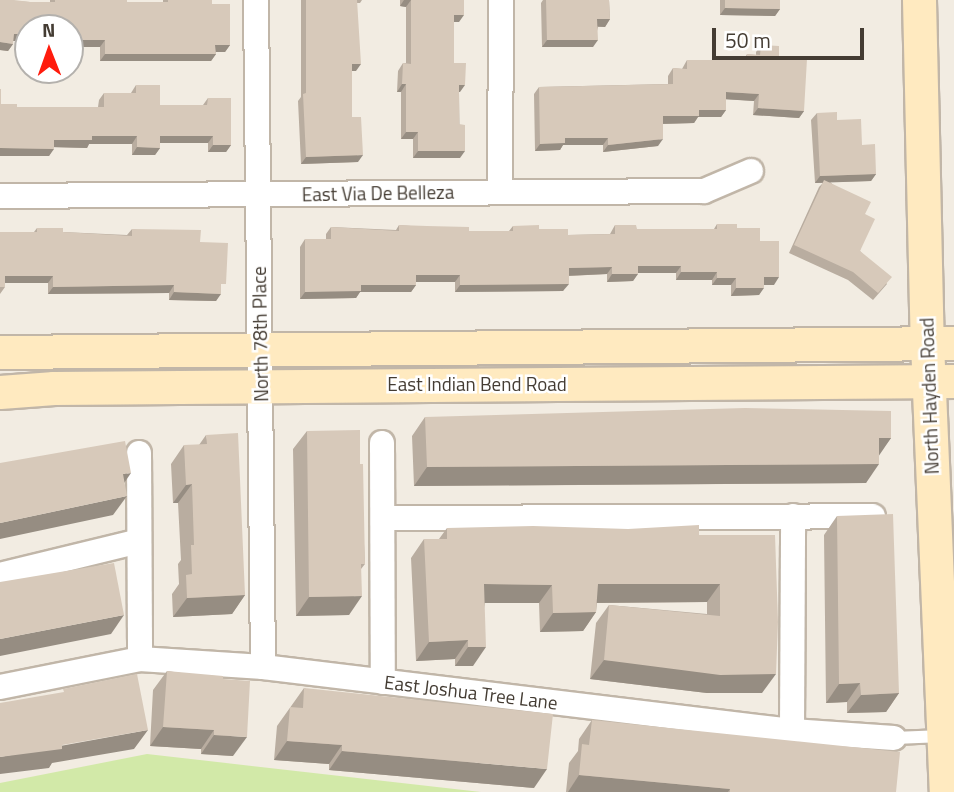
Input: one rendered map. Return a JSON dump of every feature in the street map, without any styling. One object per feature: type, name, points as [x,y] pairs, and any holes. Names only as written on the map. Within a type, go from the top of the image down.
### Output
[{"type":"main road","name":"North Hayden Road","points":[[919,0],[940,343],[943,736],[946,792]]},
{"type":"main road","name":"East Indian Bend Road","points":[[0,352],[940,343]]},
{"type":"main road","name":"East Indian Bend Road","points":[[0,392],[54,388],[941,382]]},
{"type":"street","name":"North 78th Place","points":[[256,0],[263,667]]},
{"type":"street","points":[[500,191],[501,0]]},
{"type":"street","name":"East Via De Belleza","points":[[0,196],[704,191],[751,170]]},
{"type":"street","points":[[382,443],[383,682]]},
{"type":"street","points":[[139,453],[140,659]]},
{"type":"street","points":[[792,731],[793,516]]},
{"type":"street","points":[[383,518],[884,516]]},
{"type":"street","points":[[0,575],[139,541]]},
{"type":"street","name":"East Joshua Tree Lane","points":[[0,687],[140,659],[263,667],[792,731],[894,738]]},
{"type":"lane","name":"East Joshua Tree Lane","points":[[894,738],[943,736]]},
{"type":"green space","points":[[147,754],[481,792],[0,792],[0,783]]},
{"type":"building","points":[[0,0],[212,0],[212,4],[230,4],[230,45],[215,45],[216,54],[105,54],[105,40],[84,40],[84,14],[14,14],[13,44],[0,42]]},
{"type":"building","points":[[306,0],[357,0],[361,64],[352,64],[352,117],[361,117],[363,155],[306,157],[303,94],[306,93]]},
{"type":"building","points":[[411,0],[464,0],[464,15],[454,15],[454,63],[466,63],[465,85],[459,85],[459,124],[465,125],[465,151],[418,151],[418,132],[406,132],[406,84],[402,84],[403,63],[411,64]]},
{"type":"building","points":[[546,0],[609,0],[610,19],[597,19],[598,40],[547,40]]},
{"type":"building","points":[[725,0],[780,0],[780,9],[725,8]]},
{"type":"building","points":[[761,45],[779,46],[779,56],[807,59],[804,111],[758,108],[759,94],[726,92],[726,110],[699,110],[699,116],[663,116],[663,139],[608,145],[608,138],[565,138],[565,143],[540,144],[539,87],[673,84],[673,68],[687,69],[687,60],[747,60],[747,54],[760,55]]},
{"type":"building","points":[[136,85],[160,85],[160,105],[207,105],[208,98],[231,98],[231,145],[213,145],[213,136],[160,136],[160,148],[137,147],[137,136],[92,136],[92,140],[54,140],[54,149],[0,148],[0,89],[1,104],[17,104],[17,107],[104,107],[104,93],[136,93]]},
{"type":"building","points":[[837,112],[837,120],[861,119],[862,145],[875,144],[876,174],[820,176],[817,113]]},
{"type":"building","points":[[824,180],[871,202],[865,214],[875,219],[860,251],[892,277],[878,293],[853,272],[794,245]]},
{"type":"building","points":[[717,224],[737,224],[737,228],[760,228],[760,241],[779,241],[779,277],[764,277],[764,288],[736,288],[736,278],[717,278],[717,272],[681,272],[681,266],[638,266],[638,274],[612,274],[612,267],[569,268],[569,284],[460,285],[460,275],[416,275],[416,285],[361,285],[361,291],[305,292],[305,239],[331,239],[331,227],[399,231],[399,225],[469,227],[469,231],[513,231],[513,226],[539,225],[539,229],[568,229],[568,235],[615,234],[615,225],[636,225],[637,229],[717,229]]},
{"type":"building","points":[[37,228],[63,228],[63,232],[132,236],[132,229],[201,230],[200,242],[228,243],[226,284],[221,284],[221,294],[174,292],[174,285],[53,287],[53,276],[5,276],[5,287],[0,287],[0,232],[37,232]]},
{"type":"building","points":[[745,408],[891,411],[891,438],[879,438],[879,464],[427,467],[425,417]]},
{"type":"building","points":[[360,430],[365,564],[361,564],[362,596],[309,597],[307,431]]},
{"type":"building","points":[[238,433],[245,595],[187,598],[186,575],[192,574],[191,545],[194,545],[192,484],[186,485],[184,445],[207,444],[206,435]]},
{"type":"building","points":[[125,441],[131,473],[123,474],[127,496],[0,523],[0,463]]},
{"type":"building","points":[[893,514],[899,693],[861,695],[860,683],[839,684],[837,516]]},
{"type":"building","points":[[699,525],[699,535],[775,535],[778,622],[776,674],[720,675],[604,660],[609,605],[720,616],[720,584],[598,584],[596,612],[553,613],[552,585],[484,584],[486,647],[468,647],[468,640],[429,642],[424,539],[447,539],[447,528],[533,526],[628,529]]},
{"type":"building","points":[[114,563],[124,615],[0,639],[0,582]]},
{"type":"building","points":[[167,671],[250,681],[247,737],[214,735],[214,730],[163,727]]},
{"type":"building","points":[[137,674],[148,730],[62,745],[62,749],[0,757],[0,703],[64,692],[63,689]]},
{"type":"building","points":[[304,688],[553,714],[547,769],[342,751],[342,745],[287,741],[290,707],[303,708]]},
{"type":"building","points":[[592,720],[900,752],[896,792],[730,792],[730,789],[579,775],[582,744],[589,745]]}]
